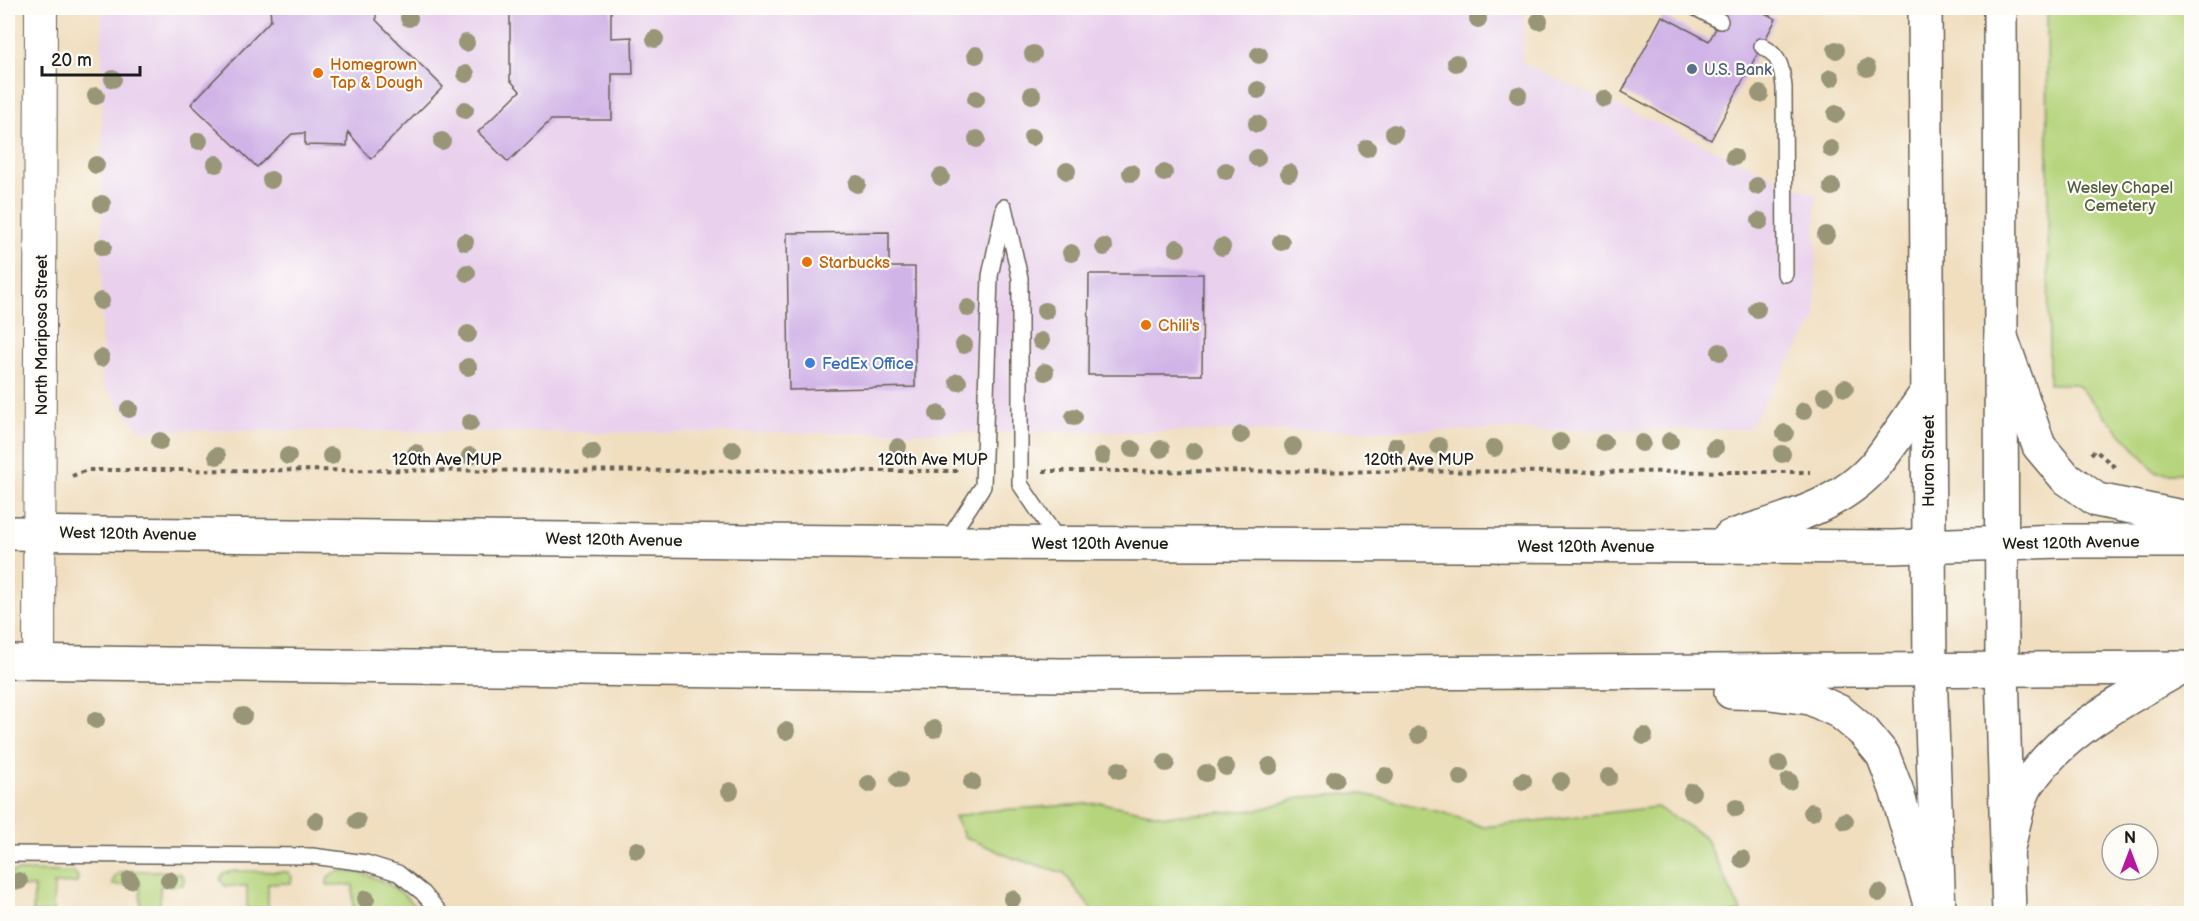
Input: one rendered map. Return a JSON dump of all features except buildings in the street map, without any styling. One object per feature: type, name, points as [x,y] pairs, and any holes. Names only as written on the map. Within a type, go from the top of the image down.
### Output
[{"type":"main road","name":"Huron Street","points":[[1925,8],[1930,670],[1939,914]]},
{"type":"main road","points":[[2000,8],[2002,669],[2009,914]]},
{"type":"main road","points":[[2001,338],[2039,446],[2065,477],[2097,500],[2192,519]]},
{"type":"main road","points":[[1703,546],[1813,510],[1849,488],[1876,464],[1928,391]]},
{"type":"main road","name":"West 120th Avenue","points":[[8,533],[946,543],[1703,546],[2192,541]]},
{"type":"main road","points":[[23,662],[1062,675],[2187,668]]},
{"type":"main road","points":[[2007,852],[2026,787],[2050,756],[2094,718],[2187,668]]},
{"type":"main road","points":[[1508,671],[1664,691],[1770,693],[1810,698],[1840,712],[1864,732],[1883,755],[1896,789],[1933,914]]},
{"type":"street","name":"North Mariposa Street","points":[[23,662],[42,532],[41,8]]},
{"type":"lane","points":[[1696,8],[1720,21]]},
{"type":"lane","points":[[1762,46],[1772,51],[1782,64],[1785,274]]},
{"type":"lane","points":[[946,543],[983,486],[990,276],[1004,207],[1020,278],[1020,484],[1060,543]]},
{"type":"lane","points":[[8,854],[312,856],[366,863],[398,873],[423,893],[441,914]]},
{"type":"path","name":"120th Ave MUP","points":[[1020,471],[1811,472],[1820,467]]},
{"type":"path","name":"120th Ave MUP","points":[[41,488],[87,470],[984,471]]},
{"type":"shaded area","points":[[102,8],[1525,8],[1522,63],[1816,195],[1816,319],[1748,429],[772,433],[140,430],[102,384]]},
{"type":"green space","name":"Wesley Chapel Cemetery","points":[[2047,8],[2191,8],[2191,473],[2157,473],[2076,384],[2049,384]]},
{"type":"green space","points":[[1359,793],[1445,813],[1483,827],[1657,807],[1704,836],[1742,913],[1094,913],[1064,873],[1013,858],[965,837],[954,817],[985,811],[1102,803],[1165,816],[1257,810],[1303,797]]},
{"type":"green space","points":[[125,871],[162,871],[181,874],[184,879],[183,885],[160,886],[160,913],[141,913],[140,884],[113,885],[116,875]]},
{"type":"green space","points":[[235,871],[288,872],[292,877],[291,883],[268,884],[268,913],[247,913],[247,886],[225,886],[220,879],[224,873]]},
{"type":"green space","points":[[339,871],[362,874],[385,883],[405,896],[421,913],[353,913],[353,885],[327,885],[330,876]]},
{"type":"green space","points":[[11,872],[74,872],[78,877],[77,883],[54,884],[53,913],[33,913],[34,887],[12,887],[9,884]]},
{"type":"place","name":"U.S. Bank","points":[[1692,69]]},
{"type":"place","name":"Homegrown Tap & Dough","points":[[318,73]]},
{"type":"place","name":"Starbucks","points":[[807,262]]},
{"type":"place","name":"Chili's","points":[[1146,325]]},
{"type":"place","name":"FedEx Office","points":[[810,363]]}]
